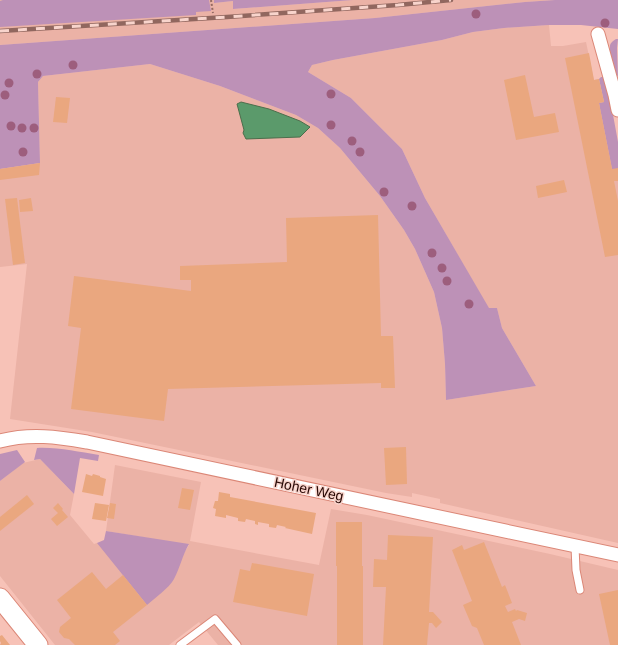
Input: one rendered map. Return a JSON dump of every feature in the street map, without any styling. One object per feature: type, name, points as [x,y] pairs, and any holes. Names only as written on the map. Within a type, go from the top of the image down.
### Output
[{"type":"main road","points":[[0,598],[38,645]]},
{"type":"street","points":[[598,34],[618,110]]},
{"type":"street","name":"Hoher Weg","points":[[0,441],[28,436],[69,439],[618,555]]},
{"type":"lane","points":[[575,546],[576,570],[580,590]]},
{"type":"lane","points":[[180,645],[215,619],[237,645]]},
{"type":"path","points":[[211,0],[213,13]]},
{"type":"shaded area","points":[[0,0],[214,0],[214,3],[233,1],[234,9],[353,0],[555,0],[375,18],[0,45]]},
{"type":"shaded area","points":[[209,0],[211,11],[196,12],[196,15],[0,27],[0,1]]},
{"type":"shaded area","points":[[214,0],[353,0],[233,9],[233,1],[214,3]]},
{"type":"shaded area","points":[[555,0],[618,0],[618,29],[581,25],[549,25],[473,32],[442,40],[312,65],[308,72],[351,98],[402,149],[425,198],[489,308],[497,308],[502,328],[536,386],[446,400],[442,328],[434,292],[415,249],[404,230],[380,196],[340,148],[318,128],[296,115],[220,86],[150,64],[43,76],[38,82],[40,163],[0,169],[0,45],[375,18]]},
{"type":"shaded area","points":[[549,25],[551,46],[563,46],[586,42],[594,80],[599,79],[604,102],[599,103],[618,168],[618,543],[440,503],[440,499],[412,493],[412,497],[386,493],[92,432],[10,419],[27,264],[0,267],[0,169],[40,163],[38,82],[43,76],[150,64],[220,86],[296,115],[318,128],[340,148],[380,196],[404,230],[415,249],[434,292],[442,328],[446,400],[536,386],[502,328],[497,308],[489,309],[425,198],[402,149],[351,98],[308,72],[312,65],[442,40],[473,32]]},
{"type":"shaded area","points":[[618,39],[618,77],[610,53],[611,44]]},
{"type":"shaded area","points":[[601,77],[605,80],[609,93],[618,142],[618,170],[612,169],[599,103],[604,102],[599,79]]},
{"type":"shaded area","points":[[241,102],[269,109],[300,121],[310,127],[300,137],[246,139],[243,133],[244,130],[237,104]]},
{"type":"shaded area","points":[[37,448],[60,449],[99,455],[98,461],[80,458],[74,494],[40,459],[34,460]]},
{"type":"shaded area","points":[[17,450],[25,462],[0,481],[0,454]]},
{"type":"shaded area","points":[[40,459],[74,494],[70,515],[94,544],[97,543],[184,553],[189,545],[106,531],[115,465],[201,482],[190,541],[319,565],[331,509],[367,515],[618,570],[618,645],[218,645],[199,622],[169,645],[55,645],[0,576],[0,481],[23,463]]},
{"type":"shaded area","points":[[106,531],[189,544],[172,582],[147,605],[97,543],[104,540]]},
{"type":"building","points":[[589,53],[594,80],[599,79],[604,102],[599,103],[612,169],[618,168],[618,181],[614,181],[618,201],[618,255],[605,257],[565,58]]},
{"type":"building","points":[[525,75],[534,117],[555,113],[559,132],[516,140],[504,80]]},
{"type":"building","points":[[56,97],[70,98],[67,123],[53,122]]},
{"type":"building","points":[[40,163],[39,175],[0,180],[0,169]]},
{"type":"building","points":[[564,180],[567,192],[538,198],[536,186]]},
{"type":"building","points":[[17,198],[25,263],[13,265],[5,199]]},
{"type":"building","points":[[31,198],[33,211],[20,212],[19,200]]},
{"type":"building","points":[[378,215],[381,336],[393,336],[395,388],[381,388],[381,383],[168,389],[164,421],[71,409],[81,328],[68,326],[74,276],[191,291],[191,280],[180,280],[180,266],[287,262],[286,218]]},
{"type":"building","points":[[406,447],[407,484],[386,485],[384,448]]},
{"type":"building","points":[[86,474],[92,476],[93,474],[106,479],[103,496],[82,492]]},
{"type":"building","points":[[182,488],[194,490],[190,510],[178,508]]},
{"type":"building","points":[[219,492],[230,494],[230,497],[316,513],[312,534],[277,525],[276,528],[269,527],[269,524],[258,522],[258,525],[255,524],[255,521],[246,519],[245,522],[238,521],[238,518],[226,515],[226,518],[215,516],[216,509],[213,508],[215,501],[218,501]]},
{"type":"building","points":[[27,495],[34,504],[0,531],[0,517]]},
{"type":"building","points":[[58,503],[68,517],[57,526],[51,519],[58,513],[53,508]]},
{"type":"building","points":[[95,503],[109,505],[106,521],[92,519]]},
{"type":"building","points":[[110,503],[116,504],[114,519],[107,518]]},
{"type":"building","points":[[336,522],[362,522],[363,645],[337,645]]},
{"type":"building","points":[[388,535],[433,537],[429,612],[433,612],[442,622],[436,628],[432,623],[429,623],[427,645],[383,645],[386,587],[373,587],[374,559],[387,560]]},
{"type":"building","points":[[484,542],[502,587],[505,585],[512,603],[505,606],[508,612],[515,609],[516,611],[527,613],[525,621],[519,619],[512,622],[521,645],[484,645],[477,628],[472,626],[463,605],[472,601],[452,550],[462,545],[464,550]]},
{"type":"building","points":[[252,563],[314,574],[307,616],[233,602],[240,569],[250,571]]},
{"type":"building","points":[[92,572],[106,589],[123,575],[147,605],[113,632],[120,641],[115,645],[75,645],[69,639],[64,638],[59,632],[60,627],[71,618],[57,600]]},
{"type":"building","points":[[618,590],[618,645],[610,645],[599,594]]},
{"type":"building","points":[[2,635],[10,645],[0,645],[0,636]]},
{"type":"railway","points":[[0,31],[227,17],[451,0]]}]
